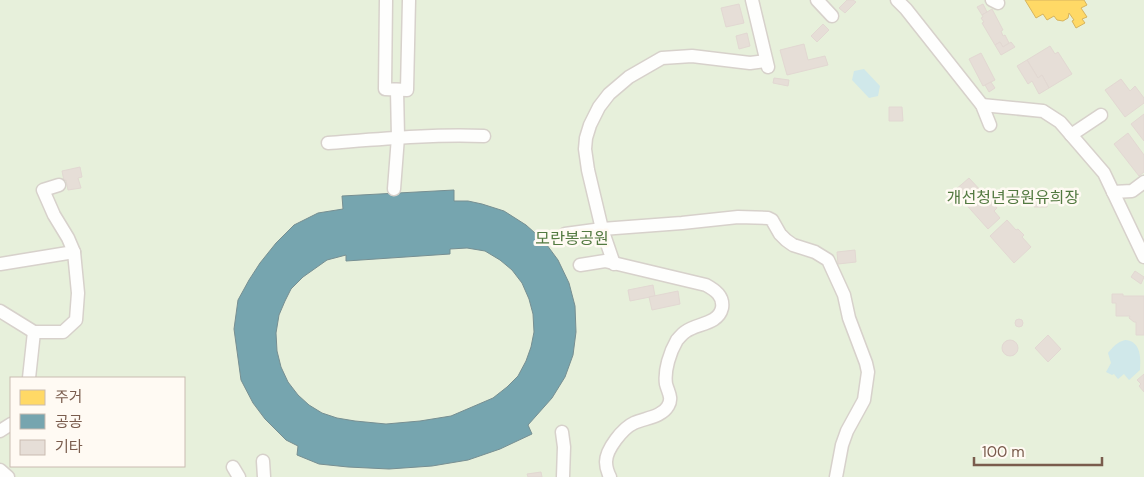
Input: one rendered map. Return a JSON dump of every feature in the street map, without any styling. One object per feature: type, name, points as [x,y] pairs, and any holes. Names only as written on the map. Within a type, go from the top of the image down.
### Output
[{"type":"lane","points":[[386,0],[385,89],[397,90],[407,90],[409,0]]},
{"type":"lane","points":[[614,264],[602,229],[585,149],[590,125],[599,107],[609,94],[629,76],[662,58],[692,56],[767,64],[752,0]]},
{"type":"lane","points":[[817,0],[832,16]]},
{"type":"lane","points":[[897,0],[982,106],[990,125]]},
{"type":"lane","points":[[394,189],[398,137],[397,90]]},
{"type":"lane","points":[[982,106],[1043,111],[1060,122],[1104,173],[1144,257]]},
{"type":"lane","points":[[1071,135],[1101,115]]},
{"type":"lane","points":[[328,143],[398,137],[484,136]]},
{"type":"lane","points":[[1113,192],[1132,191],[1144,182]]},
{"type":"lane","points":[[0,311],[34,332],[63,332],[76,320],[78,293],[74,252],[43,190],[59,185]]},
{"type":"lane","points":[[565,234],[738,217],[768,218],[772,220],[786,240],[815,252],[828,260],[844,296],[868,372],[864,400],[847,431],[840,453],[836,477]]},
{"type":"lane","points":[[0,264],[74,252]]},
{"type":"lane","points":[[580,265],[605,261],[706,285],[716,291],[721,298],[722,304],[721,311],[717,317],[709,323],[684,332],[677,341],[668,362],[666,374],[666,385],[670,395],[670,402],[667,408],[653,417],[627,427],[615,441],[606,461],[610,477]]},
{"type":"lane","points":[[29,377],[34,332]]},
{"type":"lane","points":[[562,432],[564,448],[563,477]]},
{"type":"lane","points":[[263,461],[264,477]]},
{"type":"lane","points":[[0,470],[8,477]]},
{"type":"green space","name":"모란봉공원","points":[[0,0],[1144,0],[1144,477],[0,477]]},
{"type":"water","points":[[864,69],[880,86],[878,96],[869,98],[852,80],[854,71]]},
{"type":"water","points":[[1125,340],[1134,343],[1140,355],[1140,370],[1129,380],[1124,374],[1118,379],[1114,374],[1106,372],[1111,363],[1108,353],[1117,343]]},
{"type":"building: 주거","points":[[1025,0],[1084,0],[1087,5],[1081,8],[1087,17],[1082,19],[1085,23],[1076,28],[1072,21],[1074,20],[1069,13],[1068,18],[1063,21],[1057,20],[1054,16],[1047,20],[1043,14],[1036,18]]},
{"type":"building: 공공","points":[[454,190],[454,201],[468,201],[504,211],[526,225],[544,241],[558,260],[569,283],[575,306],[576,332],[573,355],[565,377],[552,398],[528,425],[532,434],[500,449],[468,460],[432,466],[389,469],[348,467],[319,464],[297,455],[298,446],[286,440],[265,419],[253,403],[241,380],[234,329],[238,300],[260,263],[294,225],[318,213],[343,209],[342,196]],"holes":[[[467,248],[485,251],[512,270],[522,283],[533,314],[534,332],[526,361],[518,376],[493,398],[451,416],[386,424],[337,418],[322,413],[298,395],[288,382],[281,367],[277,351],[276,333],[279,315],[291,289],[303,277],[327,260],[346,255],[346,261],[450,254],[450,249]]]},
{"type":"building: 기타","points":[[847,0],[856,2],[845,13],[839,8]]},
{"type":"building: 기타","points":[[739,4],[744,23],[726,27],[721,8]]},
{"type":"building: 기타","points":[[983,4],[987,12],[982,15],[977,7]]},
{"type":"building: 기타","points":[[992,9],[1003,30],[1001,31],[1003,36],[1005,35],[1009,43],[1003,47],[1000,42],[995,45],[982,23],[984,22],[981,18],[983,17],[982,15]]},
{"type":"building: 기타","points":[[823,24],[829,30],[817,42],[811,36]]},
{"type":"building: 기타","points":[[747,33],[750,46],[739,49],[736,36]]},
{"type":"building: 기타","points":[[1000,42],[1003,47],[1011,42],[1015,47],[1001,55],[995,45]]},
{"type":"building: 기타","points":[[804,44],[808,60],[825,56],[828,65],[787,75],[780,50]]},
{"type":"building: 기타","points":[[1050,46],[1055,54],[1058,52],[1072,74],[1049,88],[1042,75],[1038,78],[1027,60]]},
{"type":"building: 기타","points":[[981,53],[995,80],[983,86],[969,59]]},
{"type":"building: 기타","points":[[1027,60],[1038,78],[1042,75],[1049,88],[1039,94],[1032,81],[1028,84],[1017,66]]},
{"type":"building: 기타","points":[[774,78],[789,80],[788,86],[773,83]]},
{"type":"building: 기타","points":[[1121,79],[1130,91],[1135,86],[1144,98],[1144,103],[1125,117],[1105,90]]},
{"type":"building: 기타","points":[[991,82],[995,88],[989,92],[985,85]]},
{"type":"building: 기타","points":[[889,107],[902,107],[903,121],[889,121]]},
{"type":"building: 기타","points":[[1144,114],[1144,141],[1131,124]]},
{"type":"building: 기타","points":[[1128,133],[1144,155],[1144,172],[1139,176],[1114,144]]},
{"type":"building: 기타","points":[[80,167],[82,177],[78,178],[81,188],[68,190],[62,171]]},
{"type":"building: 기타","points":[[969,178],[997,208],[994,211],[1000,218],[988,229],[954,191]]},
{"type":"building: 기타","points":[[1034,193],[1048,193],[1047,207],[1034,207]]},
{"type":"building: 기타","points":[[1007,220],[1016,230],[1018,229],[1024,235],[1022,237],[1031,247],[1014,263],[990,236]]},
{"type":"building: 기타","points":[[855,250],[856,262],[838,264],[837,252]]},
{"type":"building: 기타","points":[[1135,271],[1144,277],[1141,284],[1131,277]]},
{"type":"building: 기타","points":[[653,285],[655,296],[630,301],[628,290]]},
{"type":"building: 기타","points":[[678,291],[680,304],[652,310],[649,297]]},
{"type":"building: 기타","points":[[1112,294],[1144,296],[1144,335],[1136,335],[1136,322],[1129,318],[1130,316],[1116,316],[1116,303],[1112,303]]},
{"type":"building: 기타","points":[[1019,319],[1023,323],[1019,327],[1015,323]]},
{"type":"building: 기타","points":[[1048,335],[1061,349],[1048,362],[1035,348]]},
{"type":"building: 기타","points":[[1010,340],[1018,348],[1010,356],[1002,348]]},
{"type":"building: 기타","points":[[1144,374],[1144,392],[1137,380]]},
{"type":"building: 기타","points":[[541,472],[542,477],[528,477],[527,474]]},
{"type":"park label","name":"개선청년공원유희장","points":[[1013,197]]}]
